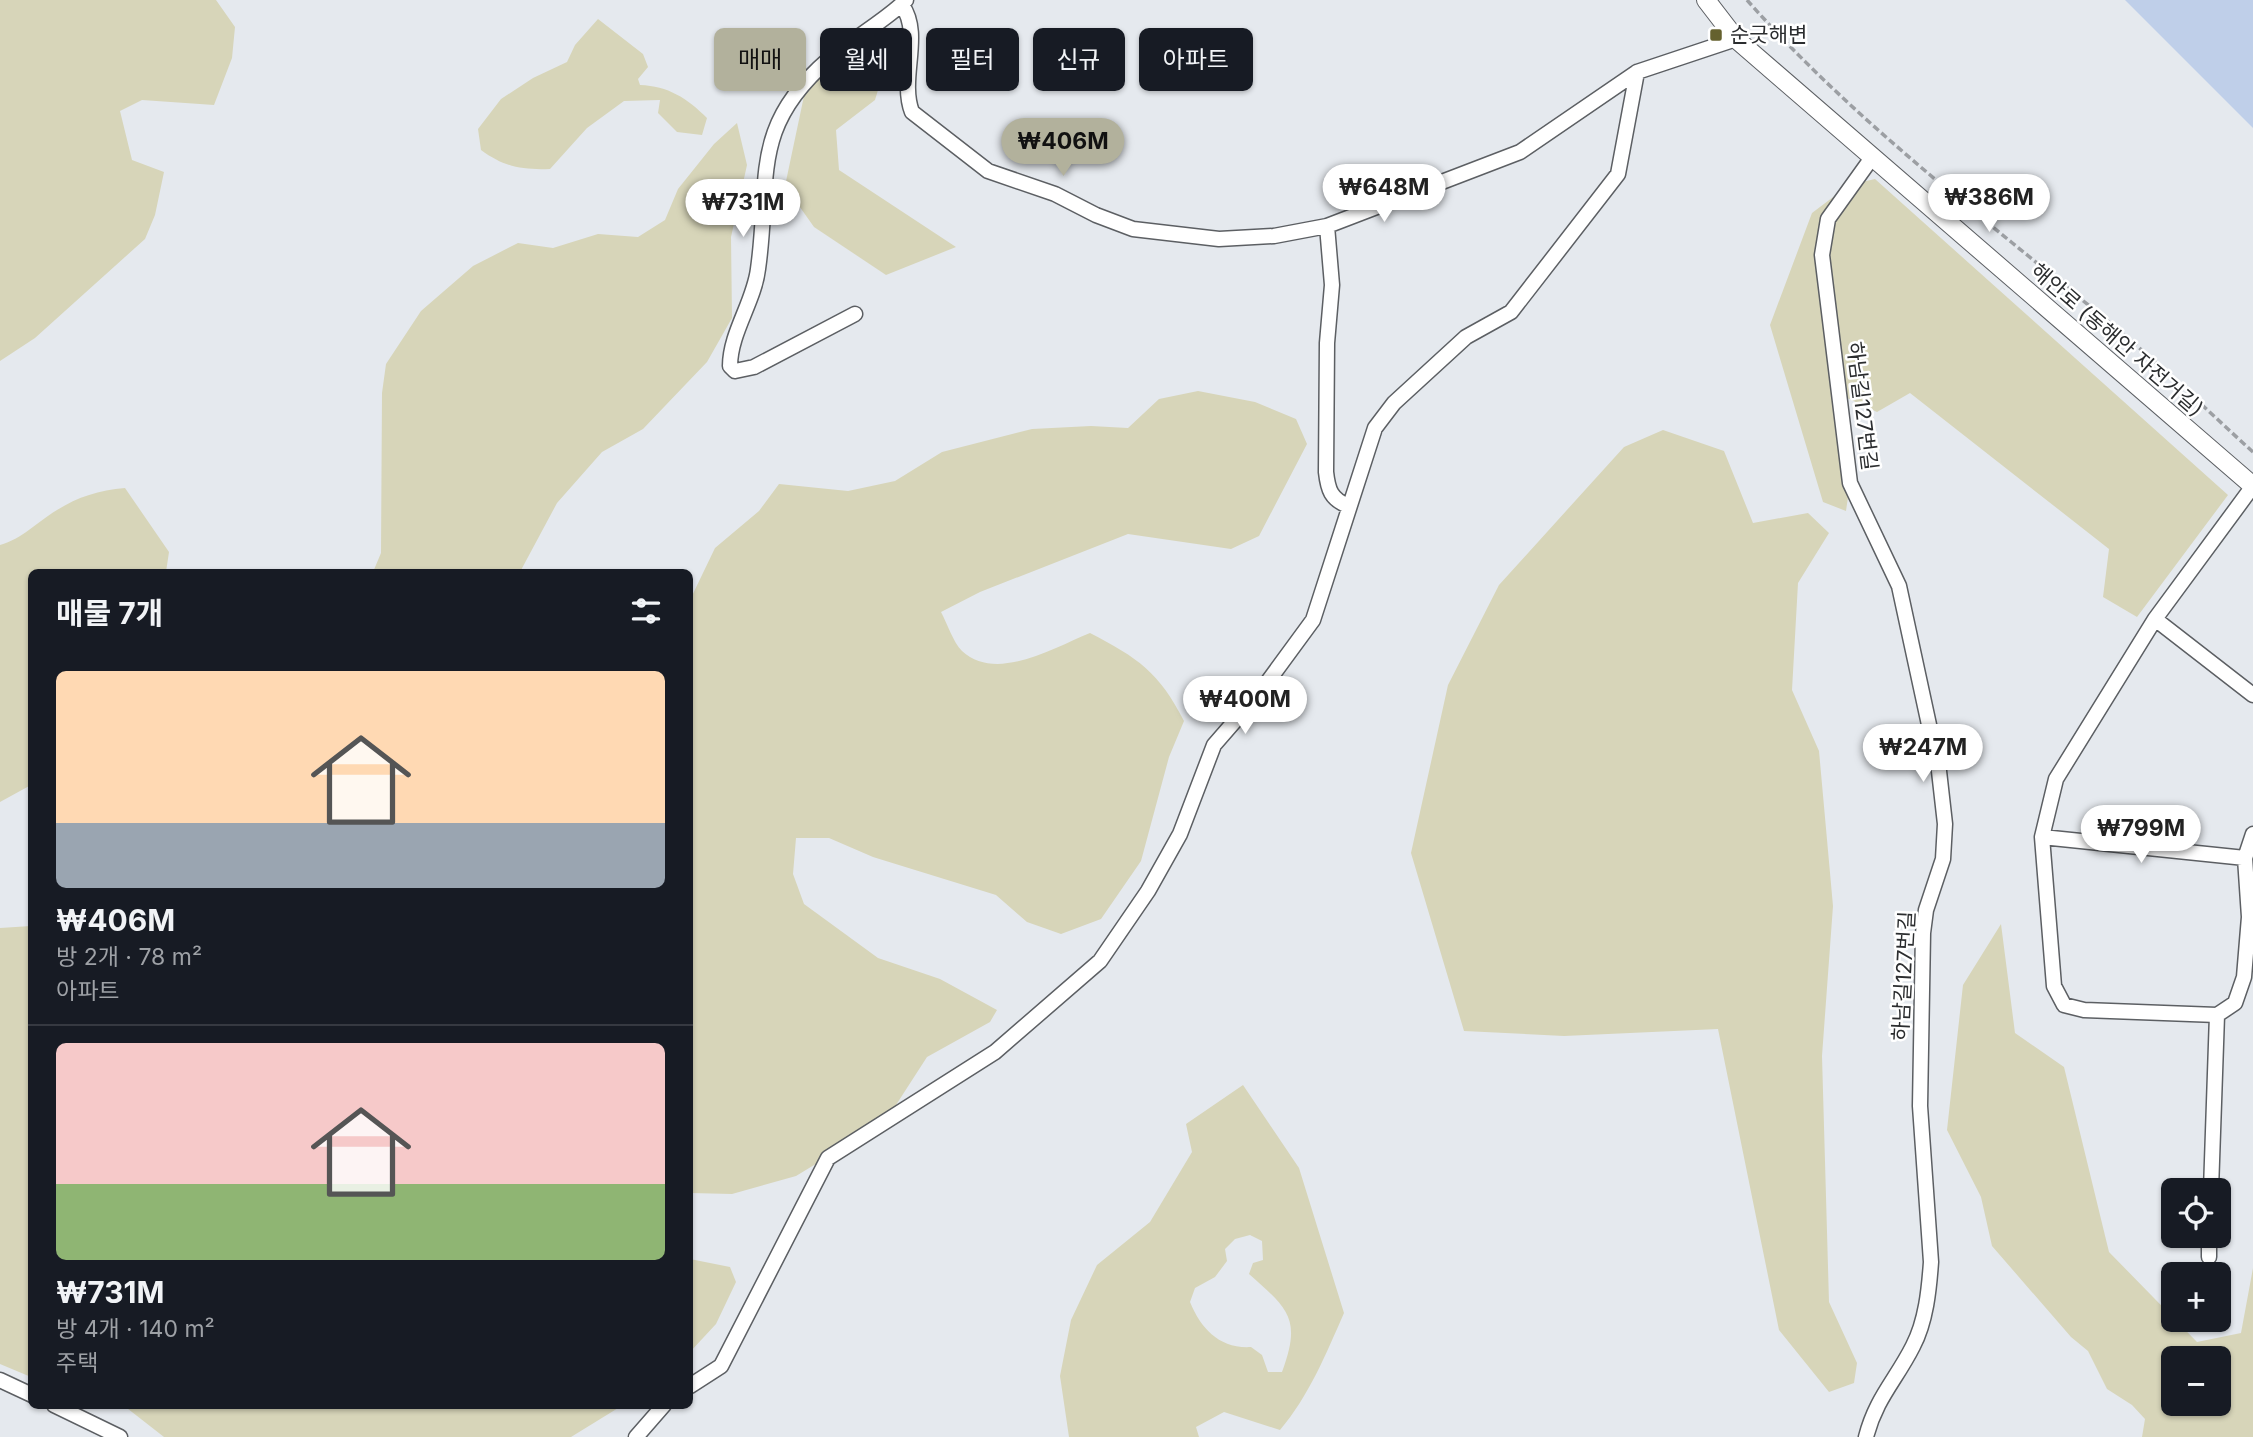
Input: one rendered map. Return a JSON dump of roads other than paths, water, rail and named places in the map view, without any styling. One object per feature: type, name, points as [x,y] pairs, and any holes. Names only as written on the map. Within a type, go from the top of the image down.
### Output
[{"type":"street","name":"해안로 (동해안 자전거길)","points":[[1706,0],[1736,39],[1871,159],[2253,486]]},
{"type":"street","points":[[855,314],[754,367],[735,371],[730,366],[730,354],[752,298],[758,270],[762,193],[769,142],[777,125],[807,80],[822,65],[904,2],[910,28],[907,88],[912,112],[988,171],[1055,194],[1096,215],[1133,229],[1219,239],[1274,236],[1327,226],[1520,152],[1637,72],[1736,39]]},
{"type":"street","points":[[693,1384],[721,1366],[828,1158],[995,1052],[1100,961],[1148,891],[1180,834],[1214,744],[1261,691],[1313,620],[1375,428],[1394,403],[1465,337],[1511,312],[1618,174],[1637,72]]},
{"type":"street","name":"하남길127번길","points":[[1866,1437],[1882,1393],[1913,1346],[1923,1319],[1930,1284],[1931,1262],[1920,1106],[1923,933],[1926,910],[1943,859],[1945,824],[1939,771],[1899,586],[1850,483],[1822,255],[1828,219],[1871,159]]},
{"type":"street","points":[[1327,226],[1332,285],[1327,344],[1327,489],[1336,500],[1348,506]]},
{"type":"street","points":[[2253,486],[2155,619],[2056,779],[2042,837],[2054,986],[2064,1005],[2084,1010],[2217,1015],[2235,1003],[2244,977],[2249,917],[2245,858],[2253,834]]},
{"type":"street","points":[[2155,619],[2253,695]]},
{"type":"street","points":[[2042,837],[2245,858]]},
{"type":"street","points":[[2211,1178],[2217,1015]]},
{"type":"street","points":[[2209,1248],[2209,1257]]},
{"type":"street","points":[[0,1380],[28,1393]]},
{"type":"street","points":[[62,1409],[120,1437]]},
{"type":"street","points":[[636,1437],[660,1409]]},
{"type":"water","points":[[2125,0],[2253,0],[2253,128]]},
{"type":"place","name":"순긋해변","points":[[1716,35]]}]
